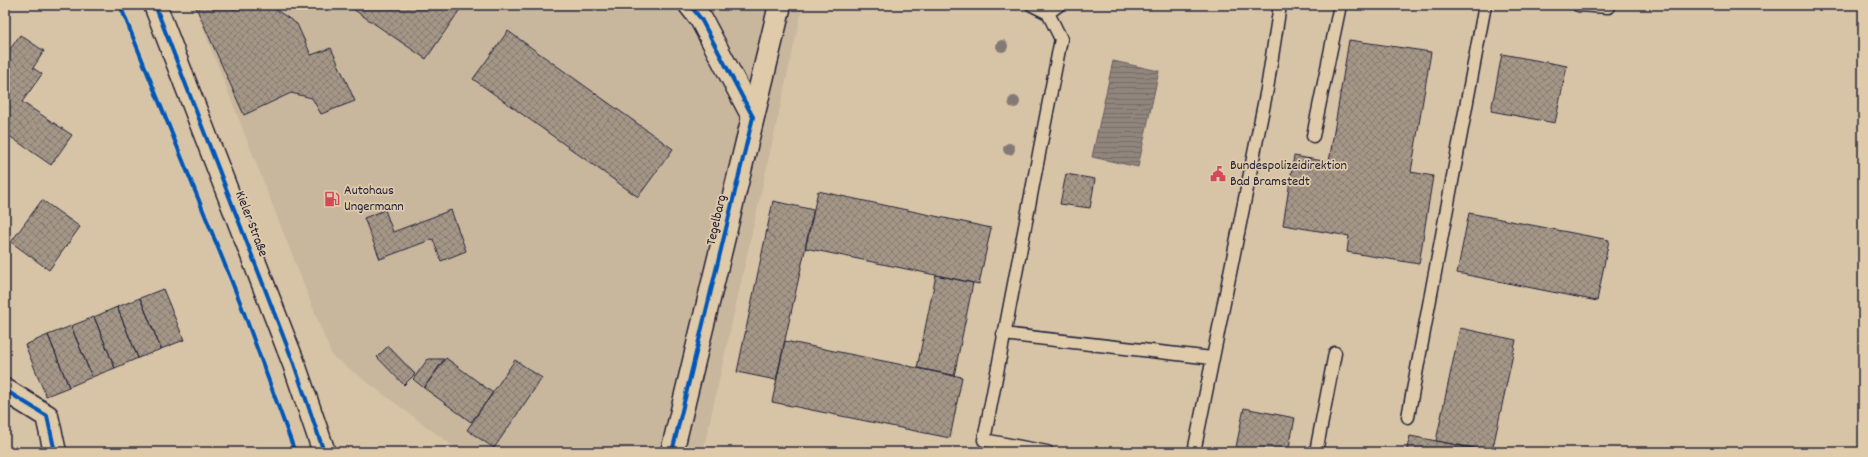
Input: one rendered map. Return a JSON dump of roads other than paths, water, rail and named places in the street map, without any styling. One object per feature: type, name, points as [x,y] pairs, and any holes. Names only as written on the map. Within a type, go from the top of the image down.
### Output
[{"type":"street","name":"Kieler Straße","points":[[155,5],[291,357],[324,452]]},
{"type":"street","points":[[690,5],[701,19],[752,117]]},
{"type":"street","name":"Tegelbarg","points":[[672,452],[780,5]]},
{"type":"street","points":[[5,390],[47,416],[55,452]]},
{"type":"lane","points":[[1032,5],[1048,13],[1061,39],[1003,334],[984,440],[1047,452]]},
{"type":"lane","points":[[1048,13],[1059,5]]},
{"type":"lane","points":[[1194,452],[1267,89],[1280,5]]},
{"type":"lane","points":[[1313,136],[1340,5]]},
{"type":"lane","points":[[1408,417],[1485,5]]},
{"type":"lane","points":[[1578,5],[1608,7]]},
{"type":"lane","points":[[1003,334],[1212,358]]},
{"type":"lane","points":[[1316,452],[1335,353]]},
{"type":"place","name":"Bundespolizeidirektion Bad Bramstedt","points":[[1218,174]]},
{"type":"place","name":"Autohaus Ungermann","points":[[332,199]]}]
